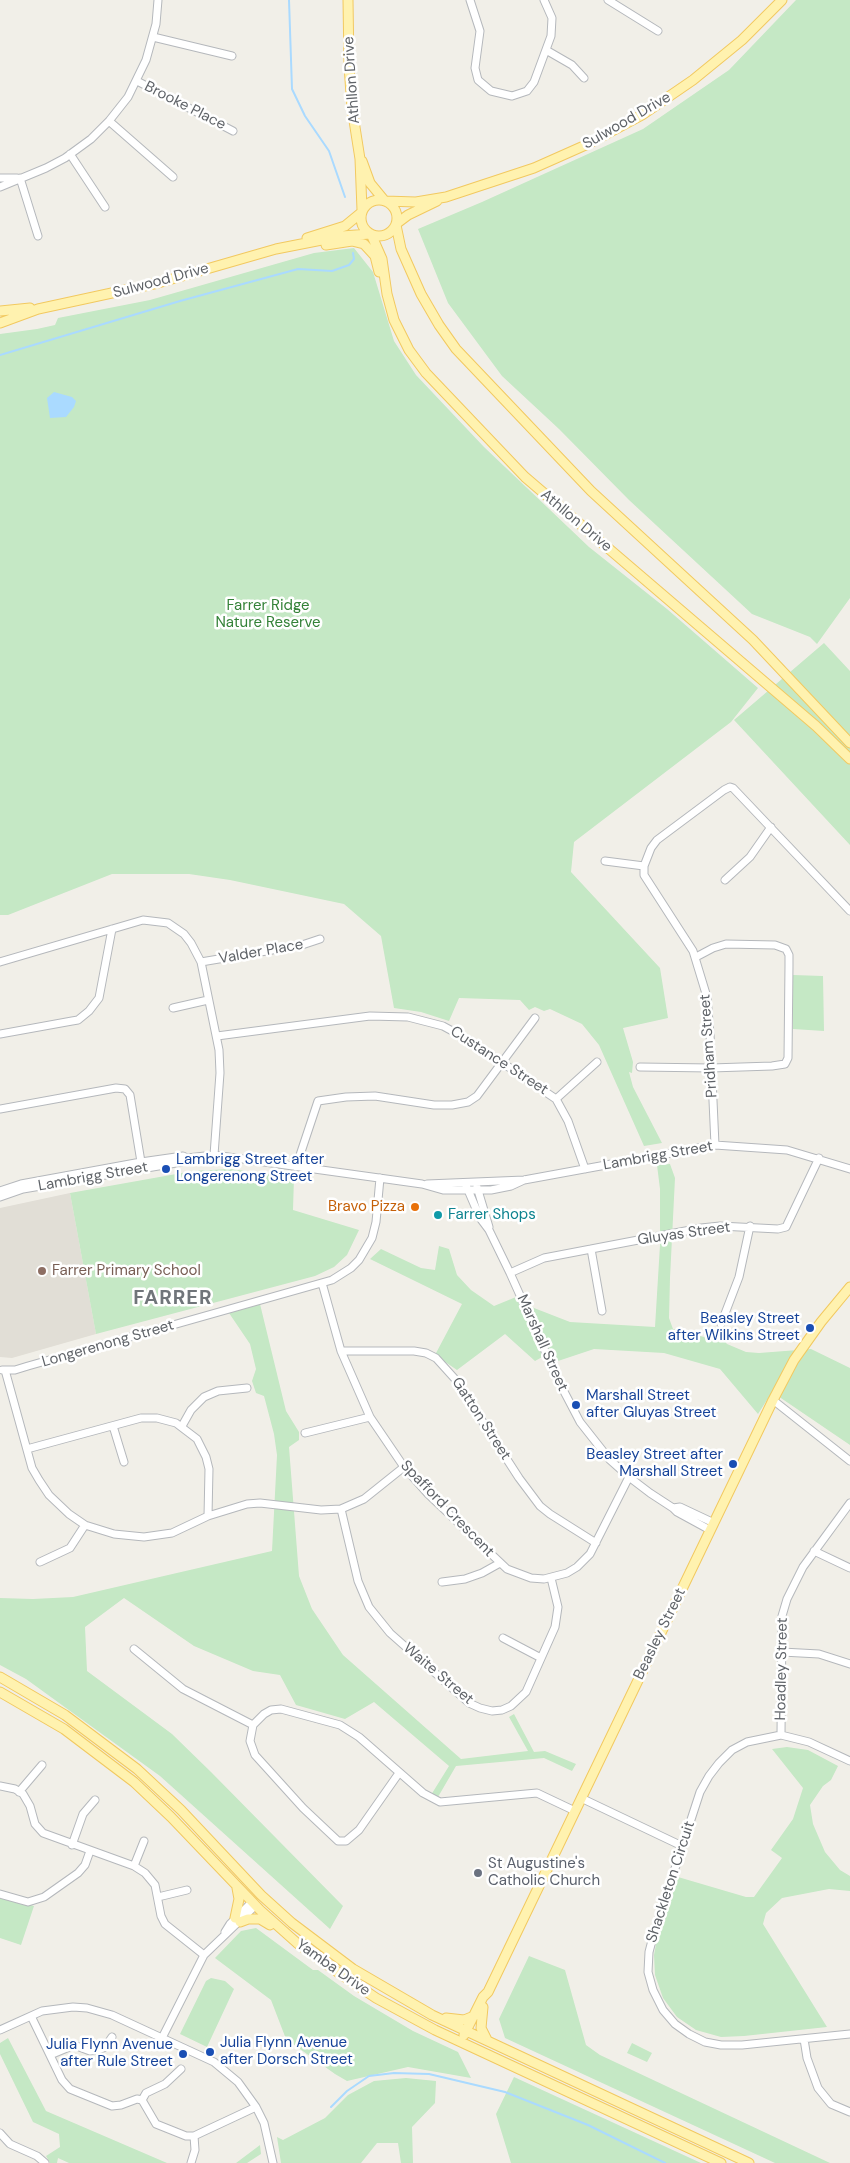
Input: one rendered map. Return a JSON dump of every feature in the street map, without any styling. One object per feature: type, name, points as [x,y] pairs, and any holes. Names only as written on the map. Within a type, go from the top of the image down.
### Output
[{"type":"main road","name":"Athllon Drive","points":[[348,0],[350,87],[360,159],[362,211]]},
{"type":"main road","name":"Sulwood Drive","points":[[384,201],[416,202],[446,197],[498,181],[553,161],[625,125],[671,96],[724,57],[782,0]]},
{"type":"main road","name":"Athllon Drive","points":[[360,159],[370,183],[384,201]]},
{"type":"main road","name":"Sulwood Drive","points":[[396,225],[408,215],[446,197]]},
{"type":"main road","points":[[384,201],[395,210],[396,225],[385,235],[371,234],[363,226],[362,211],[370,202],[384,201]]},
{"type":"main road","name":"Sulwood Drive","points":[[0,323],[38,309],[151,284],[284,247],[345,226],[362,211]]},
{"type":"main road","name":"Athllon Drive","points":[[396,225],[404,257],[421,294],[439,325],[460,353],[597,496],[753,640],[850,743]]},
{"type":"main road","name":"Athllon Drive","points":[[371,234],[382,259],[385,283],[394,320],[416,360],[513,466],[816,726],[850,759]]},
{"type":"main road","name":"Sulwood Drive","points":[[284,247],[342,236],[371,234]]},
{"type":"main road","points":[[293,246],[301,248],[352,241],[364,244],[375,256],[380,276],[385,283]]},
{"type":"main road","name":"Sulwood Drive","points":[[0,311],[25,308],[38,309]]},
{"type":"main road","name":"Beasley Street","points":[[468,2032],[483,1997],[488,1992],[786,1373],[821,1322],[850,1287]]},
{"type":"main road","name":"Yamba Drive","points":[[0,1677],[65,1716],[137,1769],[193,1822],[262,1895],[292,1923],[353,1969],[432,2015],[468,2032]]},
{"type":"main road","name":"Yamba Drive","points":[[0,1692],[64,1729],[128,1777],[171,1817],[237,1888],[286,1934],[320,1961],[376,1998],[463,2043],[720,2163]]},
{"type":"main road","points":[[237,1888],[239,1899],[238,1920],[260,1919],[286,1934]]},
{"type":"main road","points":[[254,1904],[262,1895]]},
{"type":"main road","name":"Beasley Street","points":[[468,2032],[488,1999],[488,1992]]},
{"type":"main road","points":[[483,2007],[481,2028],[487,2041]]},
{"type":"main road","points":[[432,2015],[464,2020],[474,2016]]},
{"type":"main road","points":[[463,2043],[468,2032],[749,2163]]},
{"type":"street","points":[[470,0],[480,31],[476,74],[485,88],[504,96],[512,96],[527,91],[534,82],[552,27],[552,18],[544,0]]},
{"type":"street","points":[[608,0],[658,30]]},
{"type":"street","points":[[0,187],[46,168],[70,154],[91,139],[109,121],[137,81],[146,60],[153,37],[158,3]]},
{"type":"street","points":[[153,37],[232,56]]},
{"type":"street","points":[[546,50],[572,65],[584,78]]},
{"type":"street","name":"Brooke Place","points":[[137,81],[233,131]]},
{"type":"street","points":[[109,121],[173,177]]},
{"type":"street","points":[[70,154],[105,207]]},
{"type":"street","points":[[0,178],[20,178]]},
{"type":"street","points":[[20,178],[38,236]]},
{"type":"street","points":[[605,861],[644,866],[647,856],[657,840],[730,787],[738,791],[772,826],[850,911]]},
{"type":"street","points":[[725,880],[750,857],[772,826]]},
{"type":"street","name":"Pridham Street","points":[[644,866],[644,875],[648,883],[682,932],[696,957],[707,997],[715,1145]]},
{"type":"street","points":[[0,962],[23,957],[143,920],[168,923],[184,934],[201,962],[217,1036],[220,1073],[214,1155]]},
{"type":"street","points":[[0,1034],[72,1022],[90,1011],[99,998],[112,929]]},
{"type":"street","name":"Valder Place","points":[[201,962],[302,945],[320,939]]},
{"type":"street","points":[[640,1067],[712,1068],[784,1064],[789,1051],[789,955],[786,949],[780,945],[726,944],[696,957]]},
{"type":"street","points":[[174,1008],[208,1000]]},
{"type":"street","name":"Custance Street","points":[[217,1036],[370,1016],[397,1015],[443,1026],[467,1039],[556,1099],[568,1121],[585,1169]]},
{"type":"street","points":[[296,1167],[318,1101],[346,1096],[375,1096],[434,1104],[462,1104],[477,1096],[535,1018]]},
{"type":"street","points":[[556,1099],[597,1062]]},
{"type":"street","points":[[0,1109],[116,1088],[125,1089],[130,1096],[141,1165]]},
{"type":"street","name":"Lambrigg Street","points":[[0,1197],[23,1189],[183,1156],[187,1158],[214,1155],[422,1184],[443,1190],[468,1191],[477,1187],[509,1180],[524,1180],[715,1145],[766,1147],[787,1150],[819,1158],[850,1169]]},
{"type":"street","name":"Gluyas Street","points":[[510,1273],[544,1258],[701,1228],[750,1226],[778,1229],[786,1227],[819,1158]]},
{"type":"street","name":"Lambrigg Street","points":[[0,1191],[21,1184],[141,1165]]},
{"type":"street","name":"Longerenong Street","points":[[2,1370],[28,1366],[322,1283],[341,1275],[351,1268],[365,1251],[376,1222],[380,1178]]},
{"type":"street","name":"Lambrigg Street","points":[[422,1184],[465,1183],[477,1187]]},
{"type":"street","name":"Marshall Street","points":[[465,1183],[480,1218],[489,1230],[580,1422],[605,1454],[629,1477],[673,1508],[680,1507],[712,1526]]},
{"type":"street","name":"Marshall Street","points":[[477,1187],[487,1215],[489,1230]]},
{"type":"street","points":[[721,1324],[739,1278],[750,1226]]},
{"type":"street","points":[[591,1249],[602,1311]]},
{"type":"street","name":"Spafford Crescent","points":[[322,1283],[341,1351],[370,1418],[404,1467],[428,1494],[500,1563],[518,1574],[532,1578],[551,1578],[567,1573],[577,1567],[590,1554],[629,1477]]},
{"type":"street","name":"Gatton Street","points":[[341,1351],[414,1351],[426,1353],[436,1358],[455,1379],[519,1478],[540,1506],[596,1543]]},
{"type":"street","points":[[2,1370],[32,1468],[44,1488],[69,1514],[85,1525],[114,1534],[144,1537],[172,1533],[208,1516],[247,1504],[260,1503],[321,1510],[341,1509],[364,1499],[404,1467]]},
{"type":"street","points":[[182,1426],[190,1410],[204,1397],[218,1391],[247,1388]]},
{"type":"street","points":[[773,1400],[850,1460]]},
{"type":"street","points":[[27,1449],[148,1417],[167,1420],[182,1426],[196,1439],[206,1457],[209,1468],[208,1516]]},
{"type":"street","points":[[305,1433],[370,1418]]},
{"type":"street","points":[[113,1426],[124,1462]]},
{"type":"street","name":"Hoadley Street","points":[[781,1735],[782,1616],[786,1599],[803,1567],[850,1502]]},
{"type":"street","name":"Waite Street","points":[[341,1509],[358,1581],[369,1607],[390,1633],[469,1703],[492,1711],[502,1710],[511,1706],[526,1692],[555,1627],[557,1596],[551,1578]]},
{"type":"street","points":[[40,1562],[70,1548],[85,1525]]},
{"type":"street","points":[[814,1551],[850,1568]]},
{"type":"street","points":[[442,1582],[465,1579],[482,1573],[500,1563]]},
{"type":"street","points":[[503,1638],[541,1658]]},
{"type":"street","points":[[134,1649],[183,1689],[253,1725]]},
{"type":"street","points":[[782,1652],[819,1654],[850,1664]]},
{"type":"street","points":[[399,1773],[359,1830],[352,1837],[342,1842],[333,1837],[303,1808],[255,1755],[250,1741],[253,1725],[264,1714],[271,1710],[281,1709],[340,1725],[359,1737],[423,1794],[440,1802],[536,1793],[575,1811]]},
{"type":"street","name":"Shackleton Circuit","points":[[850,1762],[809,1742],[781,1735],[747,1742],[732,1750],[719,1763],[700,1792],[649,1952],[648,1972],[653,1990],[663,2010],[674,2024],[705,2042],[721,2045],[850,2034]]},
{"type":"street","points":[[20,1792],[42,1765]]},
{"type":"street","points":[[0,1786],[20,1792],[30,1806],[35,1824],[43,1833],[134,1866],[151,1878],[165,1924],[203,1957]]},
{"type":"street","points":[[581,1798],[682,1846]]},
{"type":"street","points":[[72,1845],[83,1814],[95,1800]]},
{"type":"street","points":[[134,1866],[144,1841]]},
{"type":"street","points":[[0,1894],[28,1902],[44,1897],[78,1873],[85,1865],[90,1851]]},
{"type":"street","points":[[158,1897],[187,1890]]},
{"type":"street","points":[[164,2038],[174,2012],[203,1957],[254,1904]]},
{"type":"street","points":[[0,2030],[30,2016],[57,2009],[87,2008],[112,2015],[164,2038],[214,2062],[228,2072],[249,2094],[267,2134],[273,2161]]},
{"type":"street","points":[[30,2016],[62,2080],[70,2089],[112,2106],[137,2099],[142,2100]]},
{"type":"street","points":[[50,2055],[74,2045],[90,2050],[98,2050],[105,2047],[112,2036]]},
{"type":"street","points":[[804,2039],[807,2058],[818,2088],[831,2104],[850,2112]]},
{"type":"street","points":[[142,2100],[146,2093],[165,2084],[181,2069]]},
{"type":"street","points":[[142,2100],[156,2124],[186,2136],[194,2136],[256,2107]]},
{"type":"street","points":[[0,2133],[10,2144],[37,2156],[46,2163]]},
{"type":"street","points":[[191,2163],[195,2150],[194,2136]]},
{"type":"shaded area","name":"Farrer Primary School","points":[[70,1193],[96,1334],[12,1358],[0,1357],[0,1208]]},
{"type":"green space","points":[[796,0],[850,0],[850,598],[817,644],[810,637],[752,614],[629,500],[559,429],[502,376],[448,303],[418,229],[643,129],[729,70]]},
{"type":"green space","name":"Farrer Ridge Nature Reserve","points":[[354,248],[373,272],[394,341],[416,375],[484,447],[589,547],[667,609],[758,688],[731,722],[574,842],[571,872],[660,968],[668,1018],[623,1028],[633,1062],[632,1073],[629,1072],[633,1087],[662,1143],[644,1146],[599,1045],[582,1024],[550,1009],[544,1011],[535,1007],[529,1010],[520,1000],[459,998],[449,1021],[421,1012],[394,1008],[381,936],[344,904],[230,880],[189,874],[112,874],[8,915],[0,915],[0,334],[55,325],[58,318],[150,300],[314,253]]},
{"type":"green space","points":[[824,643],[850,671],[850,845],[734,720]]},
{"type":"green space","points":[[793,975],[823,976],[824,1031],[793,1029]]},
{"type":"green space","points":[[670,1164],[675,1178],[669,1318],[673,1329],[704,1337],[715,1330],[727,1344],[746,1352],[759,1353],[811,1349],[850,1368],[850,1445],[772,1392],[758,1414],[720,1369],[664,1353],[594,1349],[558,1361],[544,1356],[535,1361],[505,1334],[457,1370],[435,1355],[462,1304],[370,1259],[381,1249],[421,1268],[435,1270],[439,1246],[449,1249],[457,1275],[471,1290],[494,1306],[516,1297],[534,1308],[570,1322],[655,1327],[660,1245],[660,1189],[657,1165]]},
{"type":"green space","points":[[230,1169],[294,1177],[293,1210],[359,1230],[347,1255],[334,1267],[315,1276],[96,1334],[70,1193],[193,1171]]},
{"type":"green space","points":[[260,1304],[286,1411],[299,1432],[299,1440],[289,1447],[299,1576],[312,1609],[343,1655],[461,1759],[528,1751],[509,1717],[514,1714],[534,1752],[545,1751],[576,1764],[572,1771],[544,1758],[456,1766],[438,1797],[431,1795],[449,1766],[374,1702],[345,1719],[296,1705],[280,1675],[253,1671],[194,1646],[124,1598],[85,1627],[87,1671],[172,1734],[343,1906],[330,1929],[160,1776],[26,1679],[0,1665],[0,1598],[73,1597],[272,1551],[277,1455],[274,1434],[264,1396],[256,1393],[252,1381],[256,1369],[250,1344],[229,1313]]},
{"type":"green space","points":[[787,1747],[808,1750],[838,1766],[831,1780],[823,1786],[810,1805],[813,1824],[825,1852],[840,1870],[850,1876],[850,1891],[829,1889],[782,1898],[766,1913],[763,1924],[827,2027],[721,2037],[696,2030],[677,2017],[663,1998],[655,1975],[654,1955],[657,1939],[678,1877],[746,1897],[754,1897],[782,1858],[771,1850],[793,1819],[803,1788],[772,1749]]},
{"type":"green space","points":[[0,1897],[34,1906],[21,1945],[0,1938]]},
{"type":"green space","points":[[256,1928],[313,1970],[318,1970],[354,1996],[413,2031],[458,2052],[471,2078],[408,2067],[347,2081],[335,2074],[286,2039],[271,2000],[215,1958],[241,1931]]},
{"type":"green space","points":[[529,1956],[565,1970],[586,2045],[600,2055],[830,2163],[775,2163],[505,2038],[499,2019]]},
{"type":"green space","points":[[211,1978],[225,1981],[234,1989],[207,2047],[180,2034],[206,1981]]},
{"type":"green space","points":[[8,2038],[46,2111],[167,2163],[69,2163],[58,2158],[57,2163],[50,2163],[46,2156],[60,2147],[59,2134],[33,2122],[0,2054],[0,2043]]},
{"type":"green space","points":[[632,2043],[652,2053],[647,2062],[627,2053]]},
{"type":"green space","points":[[514,2077],[701,2163],[511,2163],[496,2114]]},
{"type":"green space","points":[[406,2078],[436,2081],[435,2103],[412,2127],[413,2163],[401,2163],[398,2143],[377,2143],[361,2163],[281,2163],[277,2137],[283,2140],[325,2118],[348,2095],[374,2081]]},
{"type":"green space","points":[[260,2145],[261,2154],[247,2163],[236,2163]]},
{"type":"water","points":[[54,392],[72,397],[76,401],[66,417],[50,418],[47,398]]},
{"type":"waterway","points":[[289,0],[292,89],[305,116],[329,151],[345,197]]},
{"type":"waterway","points":[[0,355],[180,301],[298,269],[332,271],[349,265],[354,259],[353,253]]},
{"type":"waterway","points":[[331,2107],[347,2091],[369,2076],[394,2073],[429,2074],[505,2092],[588,2125],[665,2163]]},
{"type":"place","name":"Lambrigg Street after Longerenong Street","points":[[166,1169]]},
{"type":"place","name":"Bravo Pizza","points":[[415,1207]]},
{"type":"place","name":"Farrer Shops","points":[[438,1215]]},
{"type":"place","name":"Farrer Primary School","points":[[42,1271]]},
{"type":"place","name":"Beasley Street after Wilkins Street","points":[[810,1328]]},
{"type":"place","name":"Marshall Street after Gluyas Street","points":[[576,1405]]},
{"type":"place","name":"Beasley Street after Marshall Street","points":[[733,1464]]},
{"type":"place","name":"St Augustine's Catholic Church","points":[[478,1873]]},
{"type":"place","name":"Julia Flynn Avenue after Dorsch Street","points":[[210,2052]]},
{"type":"place","name":"Julia Flynn Avenue after Rule Street","points":[[183,2054]]},
{"type":"district","name":"FARRER","points":[[173,1299]]}]
